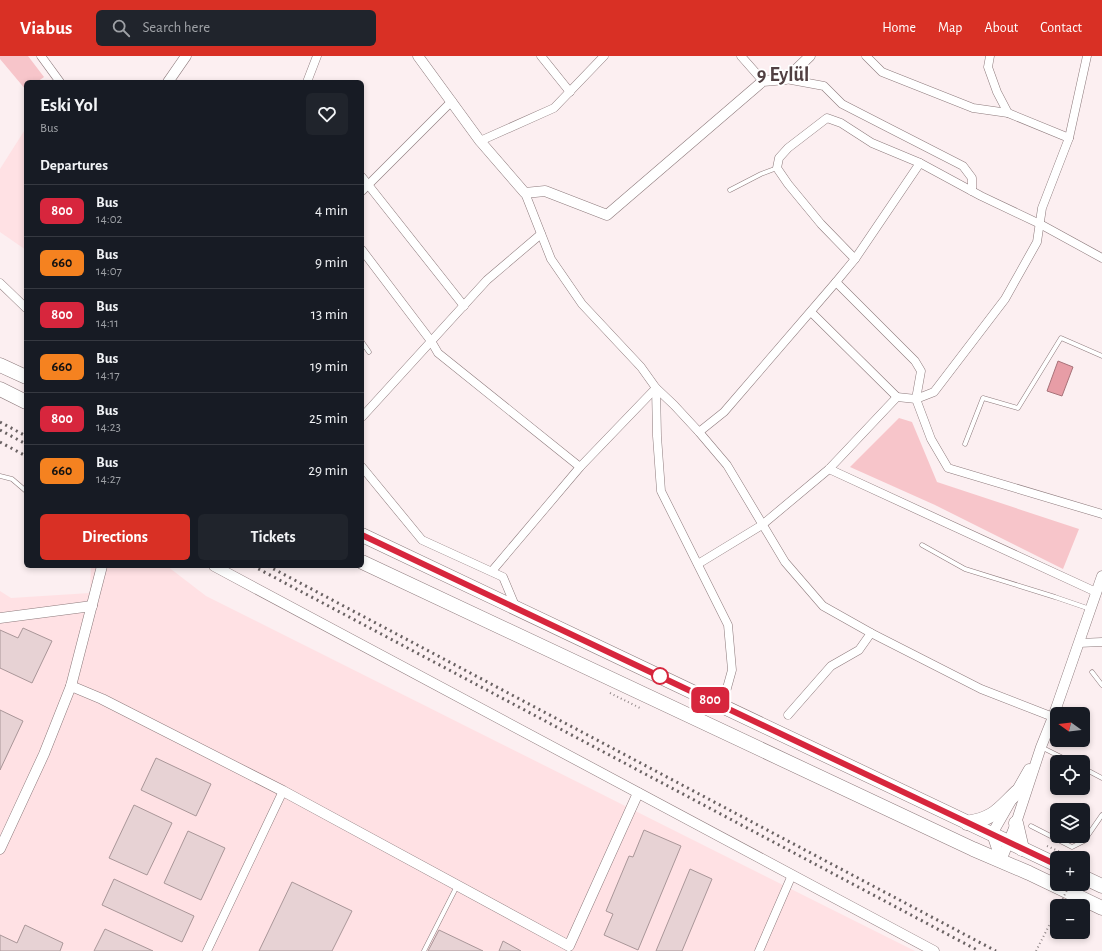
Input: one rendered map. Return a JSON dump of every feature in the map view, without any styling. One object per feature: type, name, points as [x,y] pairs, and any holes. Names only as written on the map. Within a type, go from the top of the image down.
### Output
[{"type":"highway","points":[[0,365],[24,376]]},
{"type":"highway","points":[[0,389],[24,401]]},
{"type":"highway","points":[[364,536],[1050,862]]},
{"type":"highway","points":[[364,563],[1102,908]]},
{"type":"highway","points":[[968,823],[983,820],[993,815],[1017,792]]},
{"type":"highway","points":[[1016,823],[1022,848]]},
{"type":"highway","points":[[1090,880],[1102,886]]},
{"type":"street","points":[[41,56],[59,80]]},
{"type":"street","points":[[169,80],[186,56]]},
{"type":"street","points":[[308,80],[317,56]]},
{"type":"street","points":[[418,56],[480,141],[524,193],[551,259],[582,304],[641,367],[656,388],[699,432],[727,465],[785,562],[823,606],[871,633],[980,689],[1050,716]]},
{"type":"street","points":[[541,56],[570,92]]},
{"type":"street","points":[[480,141],[554,108],[604,56]]},
{"type":"street","points":[[741,56],[762,81]]},
{"type":"street","points":[[786,79],[810,56]]},
{"type":"street","points":[[866,56],[882,72],[973,108],[1008,113],[1069,138]]},
{"type":"street","points":[[990,56],[988,67],[997,92],[1008,113]]},
{"type":"street","points":[[811,312],[898,397],[916,398],[934,392],[1005,299],[1037,242],[1042,208],[1069,138],[1087,56]]},
{"type":"street","points":[[524,193],[545,191],[607,215],[762,81],[786,79],[824,86],[842,104],[964,166],[972,178],[972,191]]},
{"type":"street","points":[[452,101],[365,188],[464,306]]},
{"type":"street","points":[[855,259],[821,224],[788,184],[777,168],[779,158],[788,148],[827,118],[841,123],[872,142],[920,163],[972,191],[1040,224],[1102,258]]},
{"type":"street","points":[[699,432],[724,412],[855,259],[920,163]]},
{"type":"street","points":[[364,415],[487,280],[541,234]]},
{"type":"street","points":[[364,253],[438,353],[580,467]]},
{"type":"street","points":[[836,282],[915,361],[921,371],[916,398],[931,439],[948,468],[1102,514]]},
{"type":"street","points":[[0,283],[24,306]]},
{"type":"street","points":[[492,571],[580,467],[656,388]]},
{"type":"street","points":[[656,388],[657,436],[661,491],[728,624],[732,670],[722,706]]},
{"type":"street","points":[[698,564],[762,525],[829,469],[898,397]]},
{"type":"street","points":[[364,469],[422,540],[503,577],[516,608]]},
{"type":"street","points":[[829,469],[1096,592]]},
{"type":"street","points":[[0,849],[44,754],[71,686],[102,568]]},
{"type":"street","points":[[218,568],[934,951]]},
{"type":"street","points":[[1056,707],[1102,576]]},
{"type":"street","points":[[0,618],[92,606]]},
{"type":"street","points":[[788,715],[830,666],[859,650],[871,633]]},
{"type":"street","points":[[1079,643],[1102,642]]},
{"type":"street","points":[[71,686],[102,699],[283,791],[457,886],[568,949],[638,793]]},
{"type":"street","points":[[1001,861],[1016,823],[1050,722]]},
{"type":"street","points":[[1001,861],[992,834],[1017,792],[1041,746]]},
{"type":"street","points":[[207,951],[283,791]]},
{"type":"street","points":[[759,951],[792,875]]},
{"type":"lane","points":[[730,190],[761,174],[777,168]]},
{"type":"lane","points":[[964,444],[983,398],[1018,408],[1061,338],[1102,356]]},
{"type":"lane","points":[[364,345],[369,352]]},
{"type":"lane","points":[[0,476],[12,479],[24,488]]},
{"type":"lane","points":[[922,545],[965,569],[1055,597],[1090,610]]},
{"type":"lane","points":[[1092,672],[1102,685]]},
{"type":"lane","points":[[1041,746],[1058,755]]},
{"type":"lane","points":[[1090,772],[1102,778]]},
{"type":"lane","points":[[1031,826],[1072,847],[1084,841],[1102,815]]},
{"type":"lane","points":[[424,951],[457,886]]},
{"type":"path","points":[[1054,848],[1060,851]]},
{"type":"path","points":[[1036,951],[1050,924]]},
{"type":"shaded area","points":[[0,56],[28,56],[44,77],[40,80],[24,80],[24,88],[0,59]]},
{"type":"shaded area","points":[[24,131],[24,249],[0,232],[0,169]]},
{"type":"shaded area","points":[[1058,361],[1073,367],[1062,396],[1047,391]]},
{"type":"shaded area","points":[[899,418],[912,422],[937,482],[1079,529],[1063,569],[935,505],[850,467]]},
{"type":"shaded area","points":[[91,568],[170,568],[206,596],[915,951],[0,951],[0,591],[11,598],[90,593]]},
{"type":"building","points":[[23,628],[52,641],[32,683],[0,668],[0,630],[18,638]]},
{"type":"building","points":[[0,710],[23,721],[0,770]]},
{"type":"building","points":[[156,758],[211,784],[196,816],[141,790]]},
{"type":"building","points":[[134,805],[172,823],[147,875],[109,858]]},
{"type":"building","points":[[644,830],[681,846],[638,950],[604,935],[613,914],[606,911],[629,856],[633,857]]},
{"type":"building","points":[[188,831],[225,848],[201,900],[164,883]]},
{"type":"building","points":[[690,869],[712,879],[682,951],[656,951]]},
{"type":"building","points":[[114,879],[194,916],[182,942],[102,905]]},
{"type":"building","points":[[292,882],[352,911],[332,951],[259,951]]},
{"type":"building","points":[[25,925],[63,943],[60,951],[0,951],[0,935],[17,943]]},
{"type":"building","points":[[105,929],[153,951],[94,951]]},
{"type":"building","points":[[439,930],[483,951],[428,951]]},
{"type":"building","points":[[503,941],[521,951],[499,951]]},
{"type":"railway","points":[[0,422],[24,435]]},
{"type":"railway","points":[[0,430],[24,443]]},
{"type":"railway","points":[[0,442],[24,455]]},
{"type":"railway","points":[[257,568],[979,951]]},
{"type":"railway","points":[[272,568],[996,951]]},
{"type":"bus line","name":"800","points":[[364,536],[1050,862]]},
{"type":"district","name":"9 Eylül","points":[[783,74]]}]
